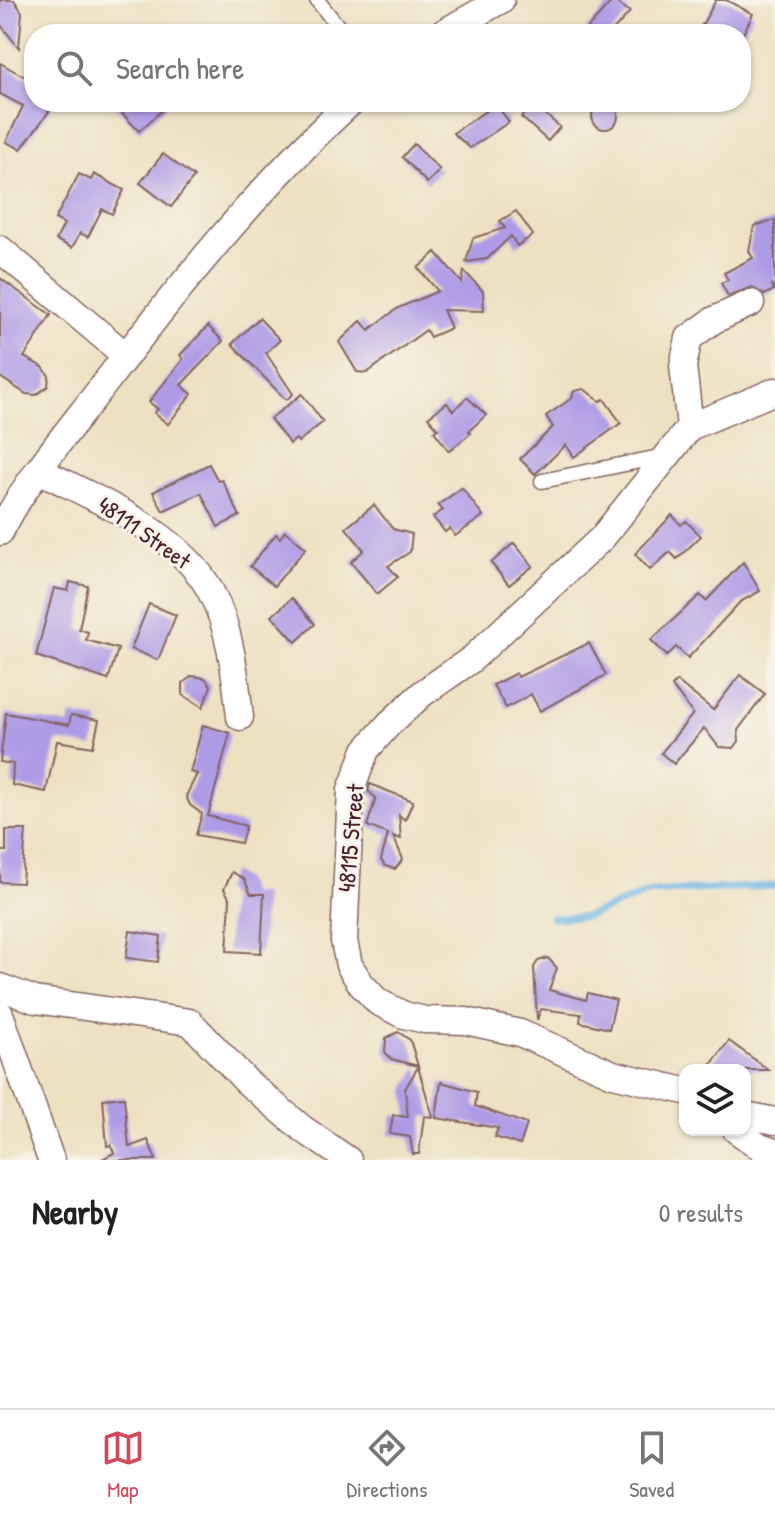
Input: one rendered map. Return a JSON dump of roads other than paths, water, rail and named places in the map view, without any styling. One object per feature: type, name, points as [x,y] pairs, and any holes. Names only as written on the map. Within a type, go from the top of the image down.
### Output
[{"type":"street","points":[[459,24],[501,0]]},
{"type":"street","points":[[0,532],[39,470],[236,220],[341,112]]},
{"type":"street","points":[[0,249],[126,356]]},
{"type":"street","points":[[690,427],[683,366],[689,338],[706,324],[751,303]]},
{"type":"street","name":"48115 Street","points":[[679,1090],[613,1074],[520,1033],[492,1025],[425,1020],[404,1015],[378,1002],[349,965],[344,941],[351,790],[366,750],[423,693],[494,640],[602,538],[690,427],[775,391]]},
{"type":"street","name":"48111 Street","points":[[39,470],[123,513],[195,567],[211,592],[224,623],[233,656],[240,717]]},
{"type":"street","points":[[0,987],[35,1000],[190,1022],[247,1082],[303,1129],[348,1160]]},
{"type":"street","points":[[0,1014],[51,1160]]},
{"type":"street","points":[[751,1116],[775,1121]]},
{"type":"street","points":[[744,1136],[760,1147],[775,1152]]},
{"type":"lane","points":[[317,0],[336,24]]},
{"type":"lane","points":[[542,481],[665,456]]},
{"type":"waterway","points":[[552,918],[585,917],[650,892],[775,886]]}]
